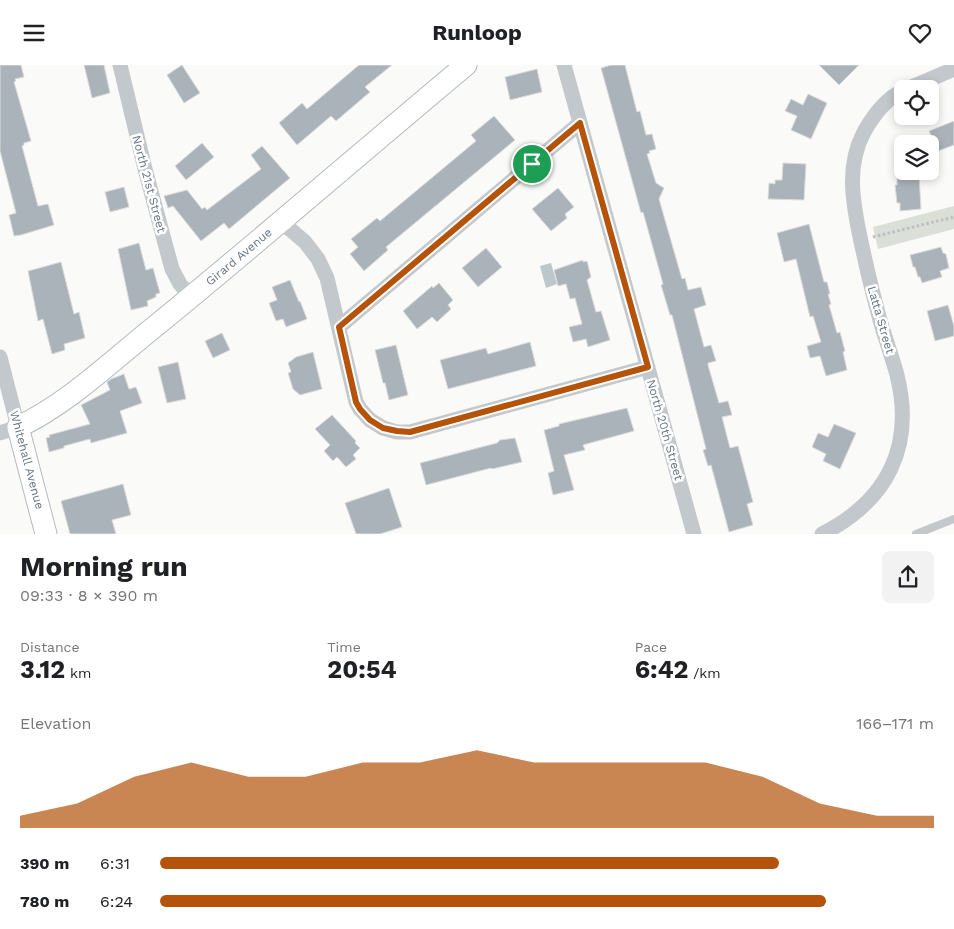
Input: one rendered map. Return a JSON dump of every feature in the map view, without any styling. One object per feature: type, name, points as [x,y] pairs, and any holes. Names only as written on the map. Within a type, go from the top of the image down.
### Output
[{"type":"street","name":"North 21st Street","points":[[120,65],[172,269],[180,284],[191,297]]},
{"type":"street","name":"Girard Avenue","points":[[9,430],[30,422],[73,392],[191,297],[466,65]]},
{"type":"street","name":"North 20th Street","points":[[564,65],[694,534]]},
{"type":"street","points":[[928,80],[954,69]]},
{"type":"street","name":"Latta Street","points":[[822,534],[849,519],[862,509],[878,491],[891,469],[898,449],[902,424],[902,407],[897,376],[880,320],[860,240],[853,202],[852,181],[854,156],[858,143],[868,124],[894,96]]},
{"type":"street","points":[[339,327],[580,123]]},
{"type":"street","points":[[279,222],[305,242],[318,259],[327,279],[356,402],[370,420],[383,428],[410,432],[648,367]]},
{"type":"street","name":"Whitehall Avenue","points":[[0,357],[9,430],[46,534]]},
{"type":"lane","points":[[916,534],[932,531],[954,519]]},
{"type":"path","points":[[860,240],[954,217]]},
{"type":"shaded area","points":[[954,206],[954,229],[878,249],[873,227]]},
{"type":"shaded area","points":[[551,263],[557,284],[546,288],[540,266]]},
{"type":"building","points":[[0,65],[21,65],[24,77],[15,79],[16,81],[14,82],[31,141],[24,143],[22,146],[38,206],[48,204],[54,225],[14,236],[9,215],[16,213],[0,151]]},
{"type":"building","points":[[84,65],[104,65],[110,93],[92,98]]},
{"type":"building","points":[[182,65],[200,93],[184,103],[167,75]]},
{"type":"building","points":[[359,65],[392,65],[365,87],[370,92],[336,121],[331,116],[297,145],[279,123],[302,103],[307,109]]},
{"type":"building","points":[[611,65],[625,65],[637,112],[640,111],[646,135],[652,134],[656,149],[649,151],[650,153],[647,154],[656,183],[664,188],[659,199],[682,279],[685,278],[688,290],[701,287],[706,305],[694,309],[704,347],[711,345],[716,361],[708,363],[708,365],[719,403],[728,401],[732,415],[722,417],[730,448],[738,446],[753,502],[747,504],[753,525],[729,532],[711,465],[708,466],[703,450],[706,449],[672,315],[670,315],[661,285],[663,284],[643,212],[641,213],[601,68]]},
{"type":"building","points":[[819,65],[859,65],[839,85]]},
{"type":"building","points":[[537,69],[542,92],[510,100],[505,77]]},
{"type":"building","points":[[808,94],[827,103],[811,139],[791,130],[797,116],[785,111],[791,99],[803,105]]},
{"type":"building","points":[[494,116],[515,140],[386,247],[388,250],[364,271],[350,254],[358,247],[351,239],[377,218],[380,221],[476,141],[471,135]]},
{"type":"building","points":[[954,121],[954,145],[939,151],[939,135],[931,135],[929,131]]},
{"type":"building","points":[[202,143],[214,157],[186,180],[175,166]]},
{"type":"building","points":[[262,146],[290,178],[229,229],[224,223],[201,241],[173,206],[168,208],[164,196],[187,190],[202,209],[205,207],[207,210],[261,169],[251,155]]},
{"type":"building","points":[[783,163],[806,164],[804,200],[768,199],[769,183],[775,184],[775,180],[782,180]]},
{"type":"building","points":[[897,180],[919,180],[921,209],[900,211],[900,203],[897,203],[895,185],[897,185]]},
{"type":"building","points":[[124,187],[129,207],[110,212],[105,192]]},
{"type":"building","points":[[558,188],[574,207],[565,214],[567,218],[551,231],[532,209]]},
{"type":"building","points":[[809,224],[824,282],[827,282],[830,294],[828,294],[831,304],[829,305],[837,333],[840,332],[845,351],[843,352],[847,370],[826,376],[820,356],[810,358],[807,346],[821,342],[813,316],[810,317],[796,259],[784,262],[777,233]]},
{"type":"building","points":[[139,243],[146,270],[153,268],[160,293],[147,301],[148,306],[131,310],[118,249]]},
{"type":"building","points":[[941,247],[943,253],[946,254],[949,268],[940,271],[942,277],[922,283],[915,267],[913,267],[910,255]]},
{"type":"building","points":[[486,248],[502,267],[478,287],[462,268]]},
{"type":"building","points":[[583,260],[583,262],[587,261],[591,277],[587,280],[596,312],[601,311],[610,340],[588,347],[586,339],[573,342],[569,327],[582,324],[575,298],[570,299],[566,284],[558,286],[554,270]]},
{"type":"building","points":[[61,262],[74,314],[79,312],[85,338],[64,344],[65,350],[52,354],[43,319],[38,321],[28,271]]},
{"type":"building","points":[[290,280],[307,319],[286,327],[283,319],[276,321],[269,303],[277,300],[272,287]]},
{"type":"building","points":[[439,283],[453,300],[448,305],[451,309],[437,322],[432,317],[417,329],[403,311],[432,286],[433,288]]},
{"type":"building","points":[[948,305],[954,326],[954,336],[935,341],[927,311]]},
{"type":"building","points":[[222,333],[230,350],[213,358],[205,341]]},
{"type":"building","points":[[530,342],[536,366],[448,389],[440,360],[486,348],[488,354]]},
{"type":"building","points":[[396,345],[408,395],[389,400],[375,350]]},
{"type":"building","points":[[313,352],[322,389],[300,395],[293,389],[288,373],[291,372],[288,363],[296,357]]},
{"type":"building","points":[[178,362],[186,399],[167,403],[158,367]]},
{"type":"building","points":[[124,374],[129,389],[136,387],[142,403],[120,411],[127,433],[91,443],[90,439],[49,452],[46,438],[50,437],[49,435],[90,424],[81,405],[110,390],[107,382]]},
{"type":"building","points":[[627,408],[634,431],[583,445],[585,450],[564,455],[574,490],[553,495],[548,473],[554,471],[544,430],[559,426],[559,424]]},
{"type":"building","points":[[332,415],[360,448],[353,455],[356,459],[346,467],[337,457],[333,461],[324,451],[330,445],[315,429]]},
{"type":"building","points":[[834,424],[856,433],[840,469],[823,461],[826,454],[812,447],[818,433],[828,437]]},
{"type":"building","points":[[515,438],[522,462],[426,485],[420,463],[497,443],[500,440]]},
{"type":"building","points":[[123,484],[131,515],[112,520],[116,534],[70,534],[61,501]]},
{"type":"building","points":[[389,488],[402,527],[380,534],[356,534],[345,503]]},
{"type":"route","points":[[580,123],[648,367],[410,432],[383,428],[370,420],[356,402],[339,327],[532,164],[580,123]]}]
